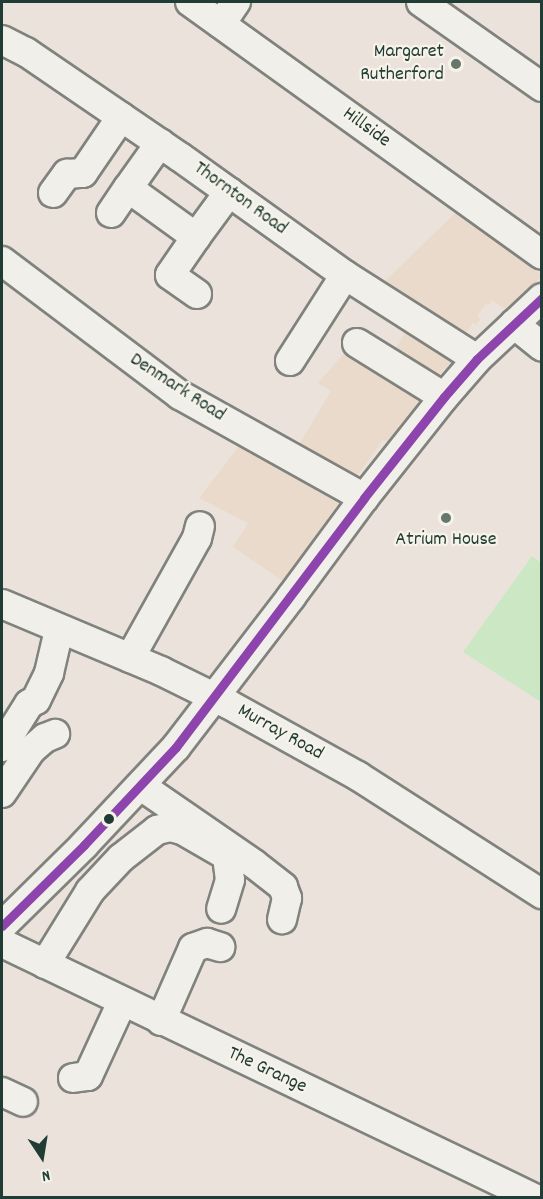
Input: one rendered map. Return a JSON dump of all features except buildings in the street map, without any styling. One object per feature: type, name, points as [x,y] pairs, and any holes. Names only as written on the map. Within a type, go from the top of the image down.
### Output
[{"type":"street","name":"Hillside","points":[[190,2],[229,13],[542,255]]},
{"type":"street","points":[[421,2],[542,87]]},
{"type":"street","name":"Thornton Road","points":[[2,40],[26,52],[160,143],[345,275],[477,359]]},
{"type":"street","points":[[53,193],[67,174],[83,173],[121,117]]},
{"type":"street","points":[[111,213],[160,143]]},
{"type":"street","points":[[128,188],[196,237]]},
{"type":"street","points":[[197,294],[170,275],[229,192]]},
{"type":"street","name":"Denmark Road","points":[[2,261],[180,395],[364,498]]},
{"type":"street","points":[[290,362],[345,275]]},
{"type":"street","points":[[2,926],[120,808],[176,747],[364,498],[444,398],[477,359],[542,298]]},
{"type":"street","points":[[514,324],[542,347]]},
{"type":"street","points":[[357,343],[444,398]]},
{"type":"street","points":[[130,658],[197,538],[200,526]]},
{"type":"street","name":"Murray Road","points":[[2,604],[130,658],[214,697],[358,776],[542,894]]},
{"type":"street","points":[[2,747],[29,704],[36,700],[49,673],[59,630]]},
{"type":"street","points":[[2,794],[31,750],[55,734]]},
{"type":"street","points":[[141,786],[254,864],[283,887],[287,898],[282,920]]},
{"type":"street","points":[[120,808],[139,825],[146,837]]},
{"type":"street","points":[[45,964],[90,891],[146,837],[157,830],[170,827],[182,830],[227,856],[230,880],[221,909]]},
{"type":"street","points":[[143,1012],[183,933]]},
{"type":"street","name":"The Grange","points":[[2,943],[143,1012],[440,1150],[534,1197]]},
{"type":"street","points":[[73,1078],[88,1076],[143,1012],[193,948],[207,943],[220,947]]},
{"type":"shaded area","points":[[456,212],[541,274],[541,277],[506,310],[492,300],[488,306],[486,304],[477,316],[481,319],[476,325],[473,323],[466,333],[449,369],[444,369],[387,442],[383,440],[283,581],[233,547],[248,523],[199,498],[243,441],[298,446],[331,391],[318,383],[351,345],[392,355],[406,331],[415,304],[384,282]]},
{"type":"green space","points":[[532,556],[541,563],[541,702],[463,652]]},
{"type":"transit line","points":[[2,926],[84,845],[176,747],[364,498],[444,397],[477,359],[542,298]]},
{"type":"place","name":"Margaret Rutherford","points":[[456,64]]},
{"type":"place","name":"Atrium House","points":[[446,518]]}]
